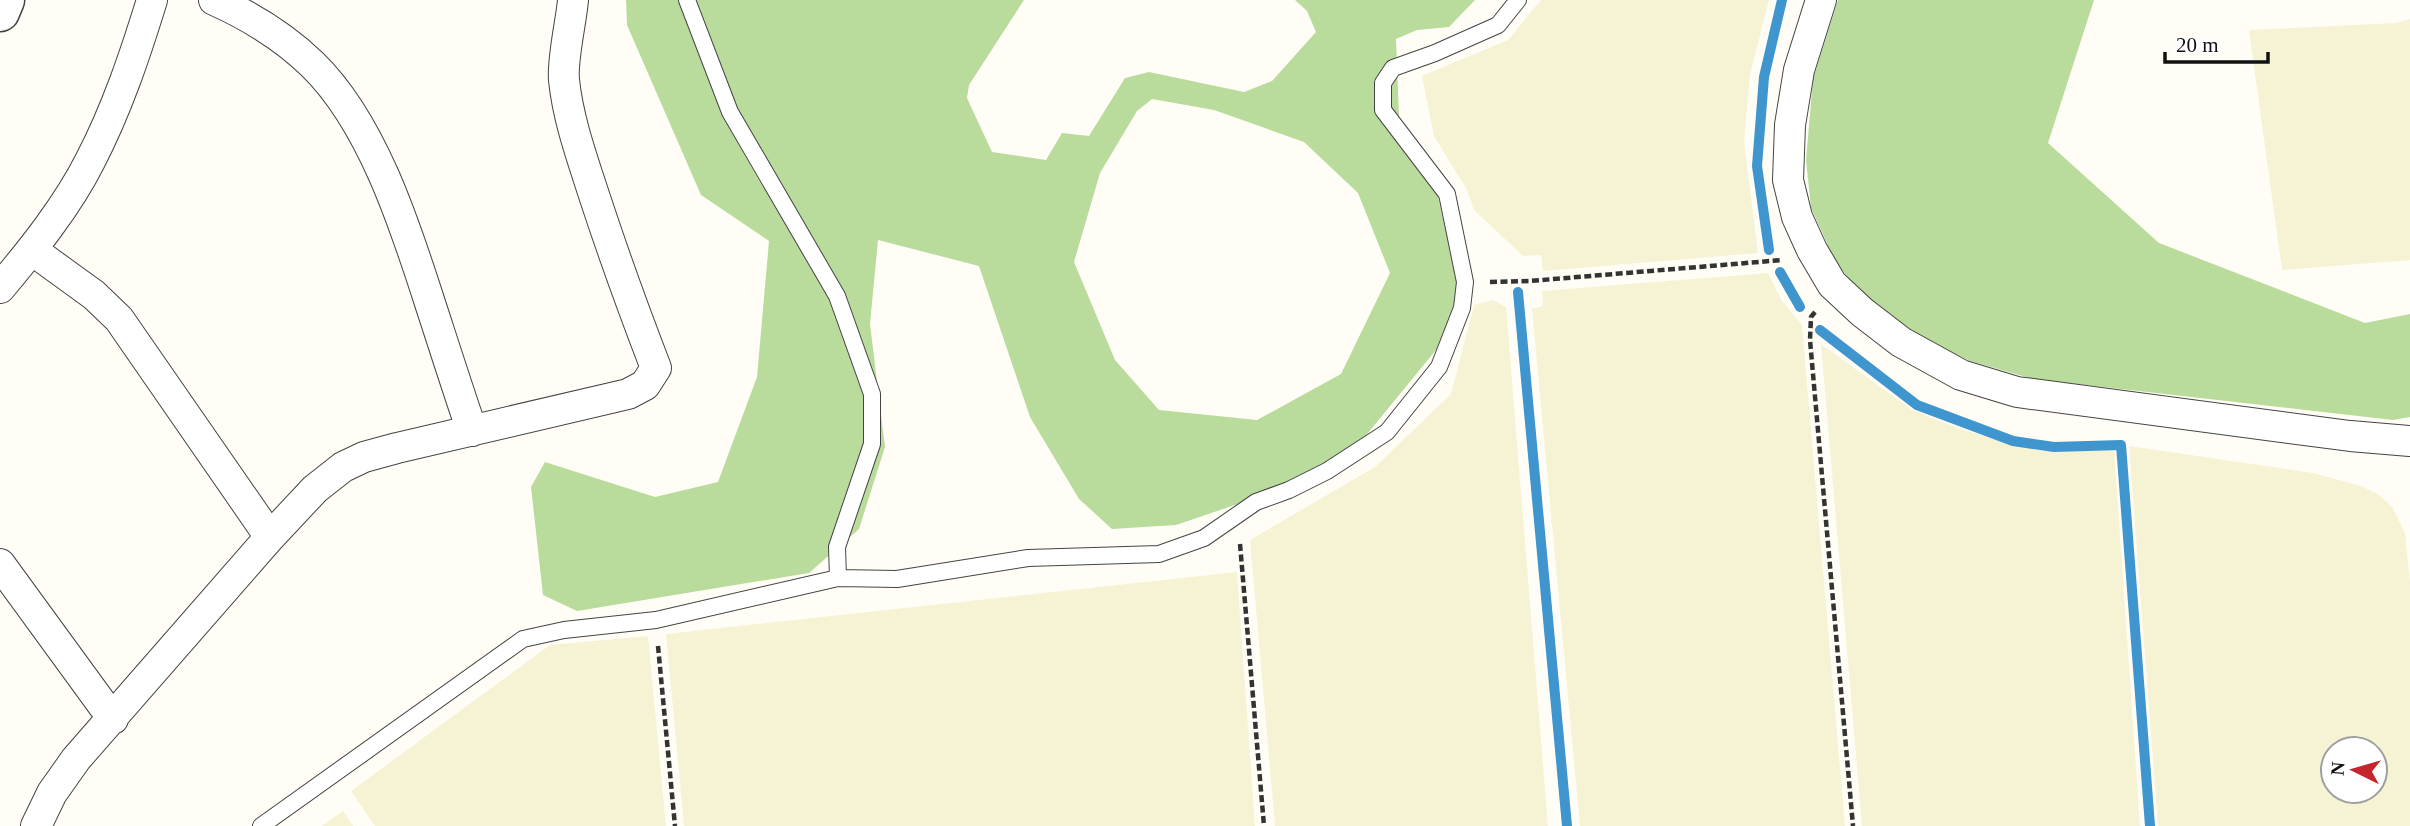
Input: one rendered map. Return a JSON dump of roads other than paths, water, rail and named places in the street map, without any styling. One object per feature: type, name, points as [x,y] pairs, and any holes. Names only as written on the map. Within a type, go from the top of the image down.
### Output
[{"type":"street","points":[[0,12],[5,0]]},
{"type":"street","points":[[0,288],[32,250],[89,163],[114,111],[152,0]]},
{"type":"street","points":[[214,0],[245,14],[286,41],[314,65],[365,137],[410,240],[472,431]]},
{"type":"street","points":[[36,826],[52,793],[68,770],[270,537],[315,489],[343,467],[364,457],[628,394],[645,385],[656,368],[621,277],[580,150],[568,100],[564,78],[573,0]]},
{"type":"street","points":[[1821,0],[1799,70],[1790,125],[1788,180],[1797,217],[1832,284],[1862,312],[1901,342],[1961,375],[2017,392],[2410,442]]},
{"type":"street","points":[[32,250],[94,295],[119,319],[270,537]]},
{"type":"street","points":[[0,564],[113,719]]},
{"type":"lane","points":[[687,0],[730,112],[837,296],[872,394],[872,444],[837,547],[838,578]]},
{"type":"lane","points":[[261,826],[523,639],[564,630],[656,620],[838,578],[897,579],[1028,558],[1159,554],[1204,538],[1256,502],[1289,490],[1327,471],[1387,432],[1439,367],[1462,309],[1465,282],[1447,194],[1383,110],[1383,83],[1393,68],[1498,25],[1518,0]]},
{"type":"waterway","points":[[1769,250],[1757,166],[1764,77],[1782,0]]},
{"type":"waterway","points":[[1780,272],[1800,307]]},
{"type":"waterway","points":[[1518,292],[1567,826]]},
{"type":"waterway","points":[[1820,330],[1917,405],[2013,441],[2054,447],[2121,445],[2150,826]]}]
